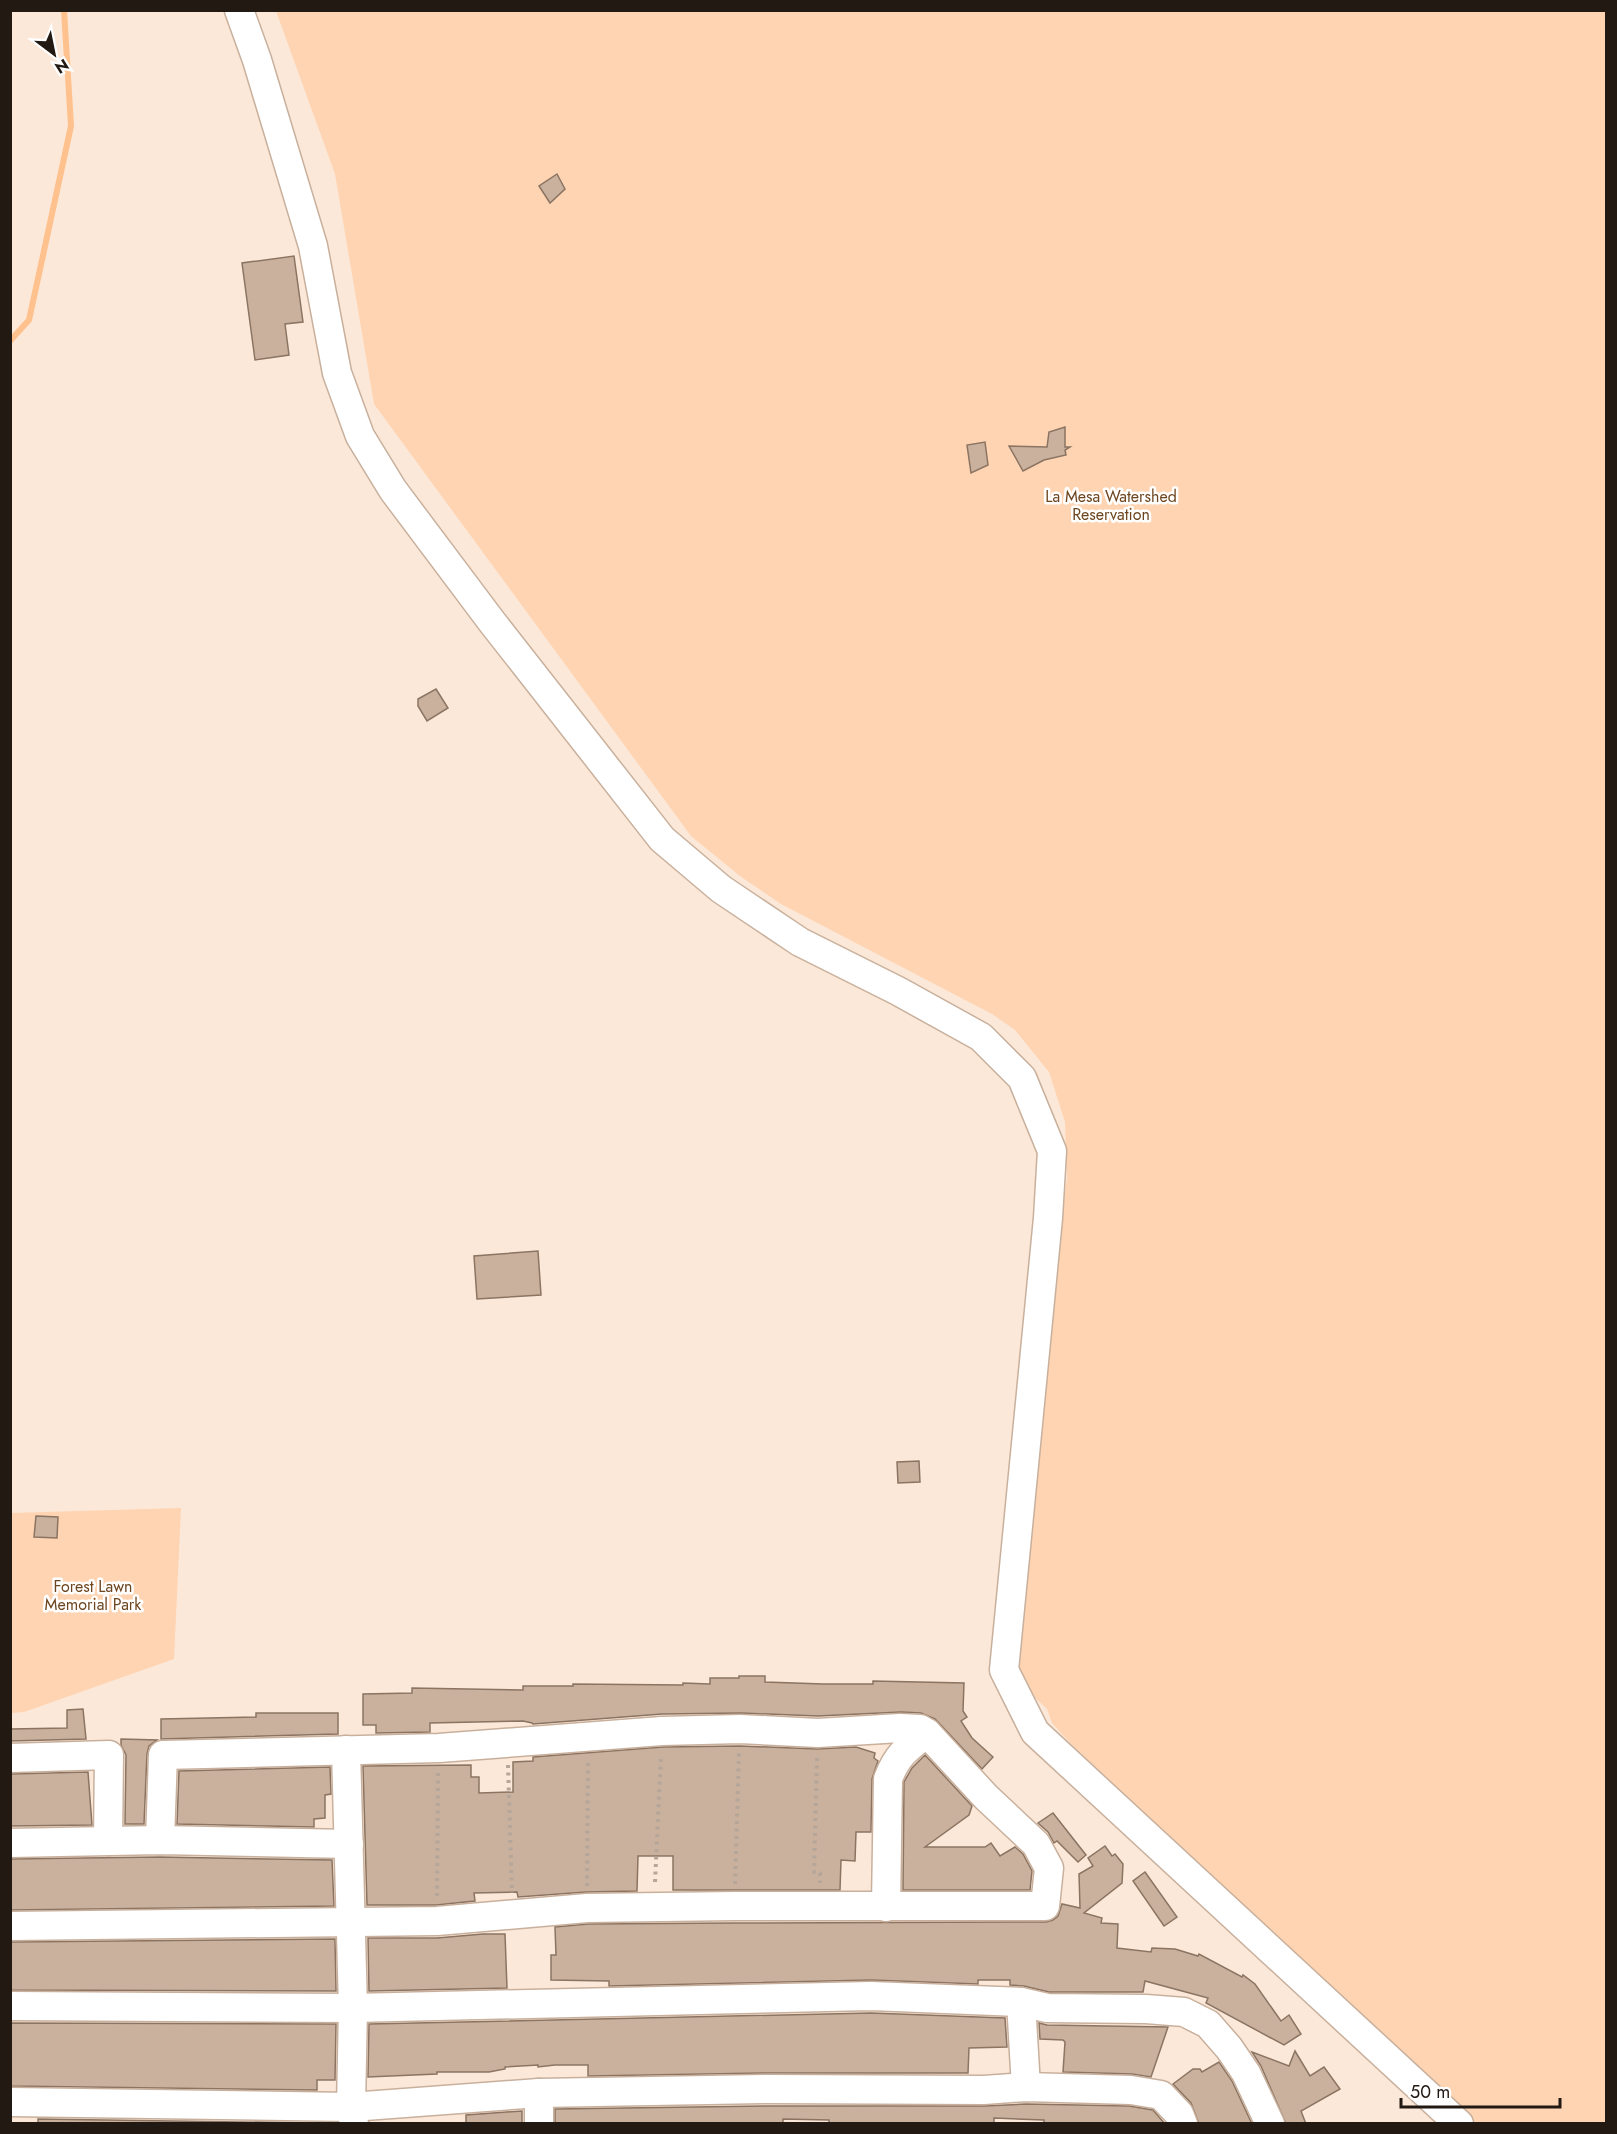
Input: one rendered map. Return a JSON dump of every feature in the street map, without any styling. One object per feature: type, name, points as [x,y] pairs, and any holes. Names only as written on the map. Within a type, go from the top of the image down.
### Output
[{"type":"street","points":[[239,10],[257,60],[314,246],[337,373],[360,436],[393,490],[492,622],[662,839],[721,889],[800,942],[898,991],[981,1037],[1022,1078],[1052,1151],[1048,1218],[1004,1670],[1035,1732],[1459,2124]]},
{"type":"street","points":[[10,1926],[437,1921],[586,1908],[1045,1906],[1049,1868],[1036,1844],[986,1797],[927,1732],[920,1729],[900,1728],[818,1733],[740,1730],[662,1731],[439,1748],[315,1753],[163,1755],[160,1840]]},
{"type":"street","points":[[886,1907],[888,1779],[894,1762],[903,1751],[927,1732]]},
{"type":"street","points":[[346,1750],[353,2008],[352,2115]]},
{"type":"street","points":[[10,1758],[109,1755],[108,1841]]},
{"type":"street","points":[[10,1843],[160,1840],[349,1844]]},
{"type":"street","points":[[10,2006],[353,2008],[871,1996],[1021,2002],[1047,2008],[1146,2009],[1184,2012],[1208,2024],[1229,2048],[1246,2073],[1270,2124]]},
{"type":"street","points":[[1021,2002],[1026,2087]]},
{"type":"street","points":[[10,2102],[352,2115],[539,2092],[769,2089],[984,2090],[1026,2087],[1131,2090],[1161,2095],[1179,2114],[1183,2124]]},
{"type":"street","points":[[539,2092],[539,2124]]},
{"type":"path","points":[[735,1906],[740,1730]]},
{"type":"path","points":[[654,1907],[662,1731]]},
{"type":"path","points":[[818,1733],[814,1872],[820,1873],[818,1907]]},
{"type":"path","points":[[586,1908],[589,1736]]},
{"type":"path","points":[[507,1743],[512,1914]]},
{"type":"path","points":[[437,1921],[439,1748]]},
{"type":"green space","name":"La Mesa Watershed Reservation","points":[[276,11],[1606,11],[1606,2123],[1473,2123],[1070,1743],[1052,1723],[1047,1709],[1007,1671],[1067,1178],[1065,1122],[1049,1072],[1015,1030],[992,1014],[781,904],[740,876],[691,836],[374,404],[335,174]]},
{"type":"green space","name":"Forest Lawn Memorial Park","points":[[181,1508],[174,1659],[24,1712],[11,1713],[11,1513]]},
{"type":"building","points":[[557,174],[565,189],[550,203],[539,186]]},
{"type":"building","points":[[294,256],[303,322],[285,324],[289,355],[255,360],[242,263]]},
{"type":"building","points":[[1065,427],[1065,447],[1070,447],[1065,450],[1066,455],[1044,460],[1023,471],[1009,446],[1047,447],[1049,432]]},
{"type":"building","points":[[985,442],[988,465],[971,473],[967,445]]},
{"type":"building","points":[[436,689],[448,708],[427,721],[418,706],[418,699]]},
{"type":"building","points":[[538,1251],[541,1295],[477,1299],[474,1256]]},
{"type":"building","points":[[919,1461],[920,1482],[898,1483],[897,1462]]},
{"type":"building","points":[[36,1516],[58,1517],[57,1538],[34,1537]]},
{"type":"building","points":[[739,1676],[765,1676],[765,1682],[823,1684],[873,1684],[873,1681],[964,1683],[963,1711],[967,1717],[961,1721],[972,1738],[993,1757],[982,1769],[935,1719],[921,1713],[818,1716],[741,1713],[662,1714],[533,1724],[523,1721],[430,1723],[430,1732],[376,1733],[376,1725],[363,1725],[363,1694],[412,1693],[412,1688],[523,1690],[523,1686],[573,1686],[573,1684],[710,1684],[710,1678],[739,1678]]},
{"type":"building","points":[[83,1709],[86,1739],[10,1741],[10,1729],[67,1728],[67,1710]]},
{"type":"building","points":[[256,1713],[338,1713],[338,1734],[161,1739],[161,1719],[256,1717]]},
{"type":"building","points":[[121,1739],[157,1740],[149,1746],[147,1754],[144,1824],[125,1824],[126,1755]]},
{"type":"building","points":[[740,1746],[817,1749],[856,1747],[875,1753],[874,1758],[878,1761],[872,1779],[871,1832],[856,1832],[855,1861],[841,1860],[840,1890],[673,1890],[673,1856],[638,1856],[637,1891],[518,1897],[517,1892],[474,1893],[475,1901],[436,1905],[367,1905],[363,1766],[471,1765],[471,1777],[479,1777],[479,1793],[513,1792],[513,1762],[533,1761],[533,1757],[663,1747]]},
{"type":"building","points":[[925,1755],[972,1806],[969,1815],[925,1847],[985,1847],[991,1843],[1000,1856],[1015,1847],[1023,1854],[1032,1871],[1030,1890],[903,1890],[904,1782],[912,1768]]},
{"type":"building","points":[[330,1767],[331,1794],[325,1795],[325,1818],[314,1819],[314,1827],[177,1824],[179,1771]]},
{"type":"building","points":[[88,1772],[92,1825],[10,1826],[10,1774]]},
{"type":"building","points":[[1053,1813],[1086,1855],[1078,1862],[1057,1841],[1054,1843],[1048,1832],[1038,1823]]},
{"type":"building","points":[[1105,1846],[1112,1856],[1115,1854],[1123,1864],[1122,1883],[1084,1913],[1102,1918],[1101,1923],[1118,1924],[1117,1948],[1151,1952],[1152,1948],[1175,1949],[1198,1956],[1199,1954],[1242,1977],[1243,1975],[1255,1984],[1281,2021],[1289,2015],[1301,2034],[1284,2045],[1206,2003],[1208,1998],[1145,1981],[1143,1992],[1049,1992],[1010,1985],[1010,1980],[978,1980],[978,1984],[871,1980],[609,1986],[609,1981],[551,1980],[551,1955],[556,1955],[555,1927],[588,1924],[1046,1922],[1058,1916],[1062,1904],[1080,1908],[1079,1874],[1093,1866],[1088,1858]]},
{"type":"building","points":[[160,1857],[332,1860],[334,1906],[10,1910],[10,1859]]},
{"type":"building","points":[[1145,1872],[1177,1917],[1164,1926],[1133,1881]]},
{"type":"building","points":[[505,1934],[507,1988],[369,1991],[368,1938],[437,1938]]},
{"type":"building","points":[[335,1939],[336,1991],[10,1990],[10,1942]]},
{"type":"building","points":[[871,2013],[1005,2018],[1007,2047],[969,2048],[968,2073],[588,2076],[588,2065],[538,2067],[538,2065],[505,2067],[505,2069],[489,2072],[437,2072],[437,2074],[368,2077],[369,2024]]},
{"type":"building","points":[[10,2023],[336,2024],[335,2080],[317,2080],[317,2090],[10,2086]]},
{"type":"building","points":[[1039,2023],[1168,2027],[1151,2077],[1132,2074],[1063,2072],[1065,2042],[1040,2039]]},
{"type":"building","points":[[1295,2051],[1310,2076],[1324,2067],[1340,2089],[1301,2111],[1306,2124],[1286,2124],[1261,2066],[1252,2052],[1289,2066]]},
{"type":"building","points":[[1219,2062],[1232,2081],[1252,2124],[1199,2124],[1191,2103],[1173,2084],[1193,2069],[1200,2069],[1202,2072]]},
{"type":"building","points":[[1026,2104],[1129,2106],[1153,2110],[1165,2124],[1044,2124],[1044,2120],[994,2118],[994,2124],[829,2124],[829,2120],[783,2119],[783,2124],[555,2124],[555,2109]]},
{"type":"building","points":[[522,2111],[522,2124],[466,2124],[466,2115]]},
{"type":"building","points":[[38,2119],[317,2123],[317,2124],[38,2124]]},
{"type":"waterway","points":[[10,341],[29,320],[71,126],[64,10]]}]
